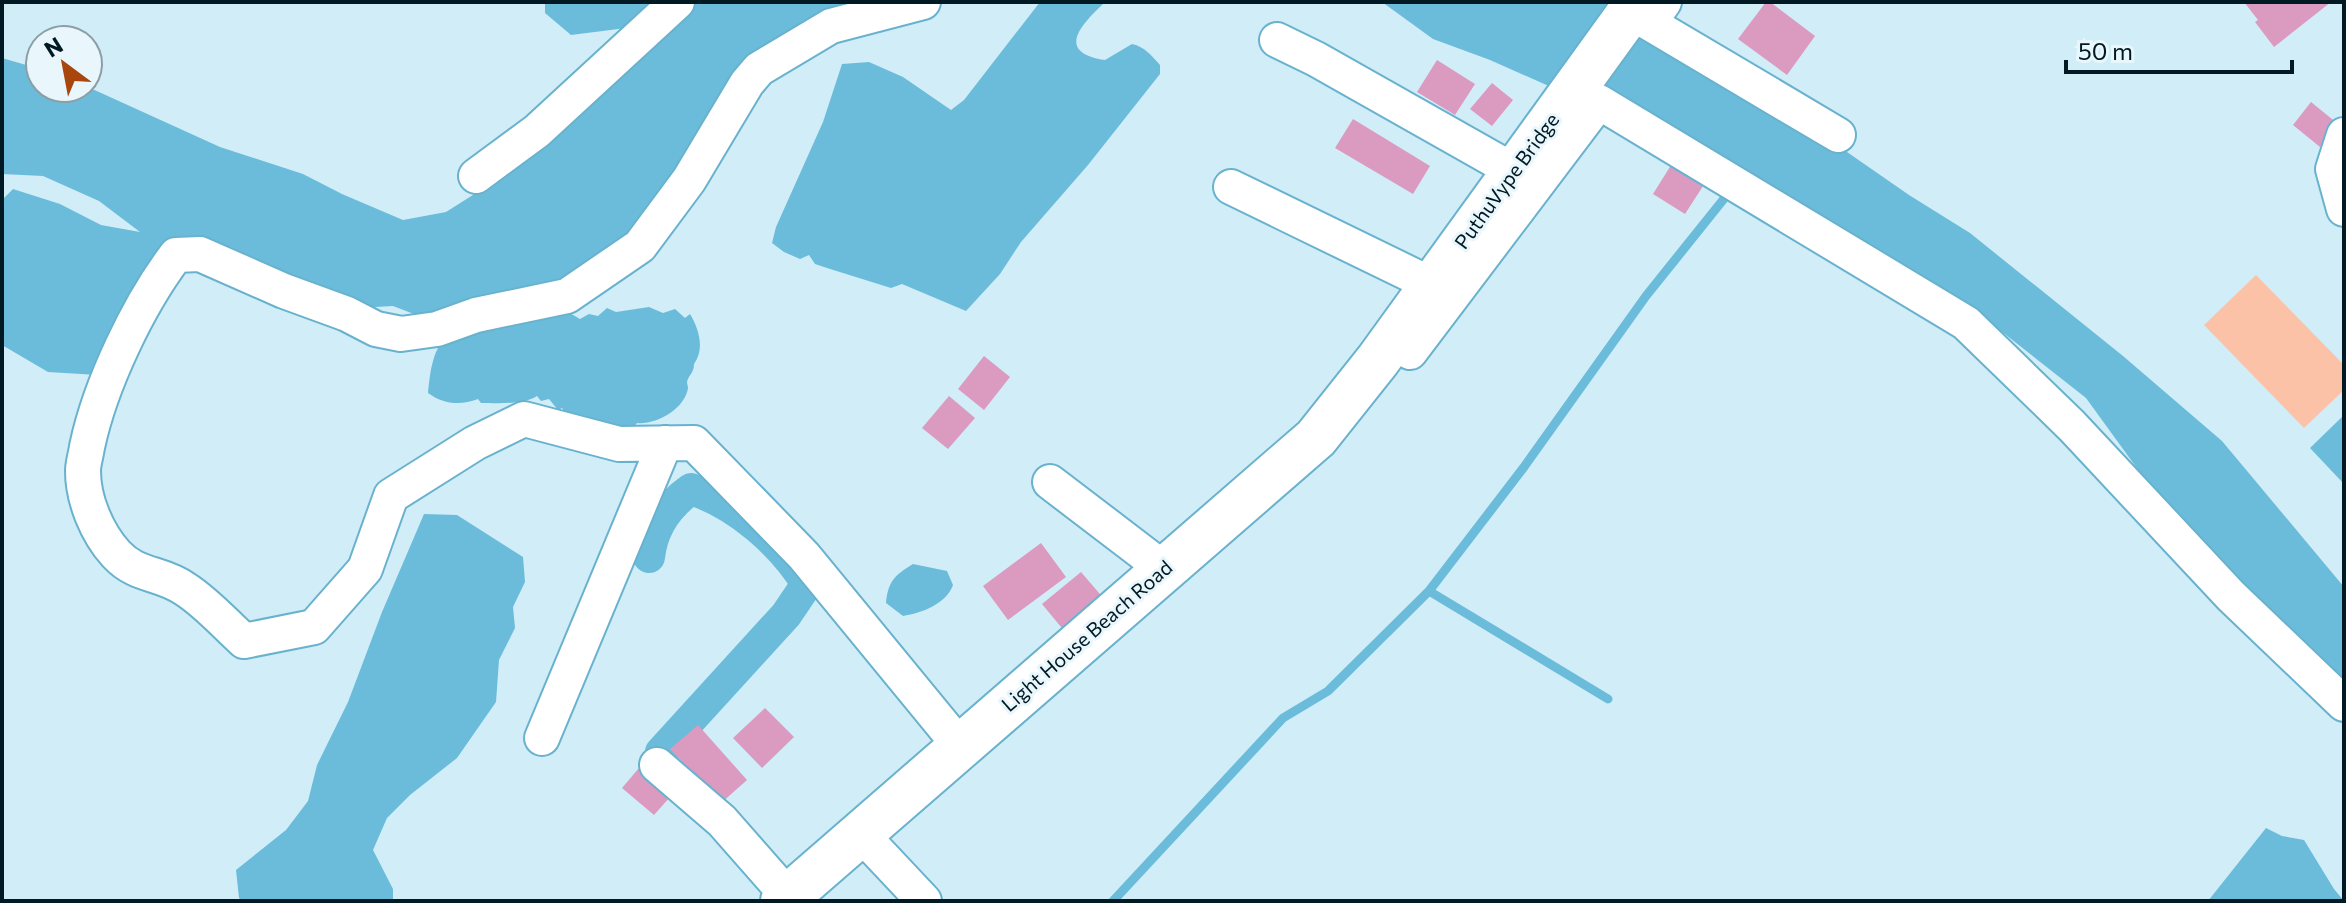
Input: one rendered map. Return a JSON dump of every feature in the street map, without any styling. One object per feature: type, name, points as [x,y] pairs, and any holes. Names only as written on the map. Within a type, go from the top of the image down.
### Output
[{"type":"main road","name":"PuthuVype Bridge","points":[[1365,377],[1637,2]]},
{"type":"main road","name":"Light House Beach Road","points":[[785,899],[1316,438],[1365,377]]},
{"type":"street","points":[[476,176],[537,131],[677,2]]},
{"type":"street","points":[[923,2],[831,26],[759,69],[747,83],[689,180],[640,246],[567,296],[476,315],[437,329],[401,334],[376,329],[347,314],[284,291],[200,254],[176,255],[156,282],[113,370],[93,422],[83,471],[93,521],[117,555],[139,572],[166,577],[188,590],[244,641],[314,627],[365,569],[391,496],[475,443],[524,419],[619,444],[694,443],[804,556],[960,746]]},
{"type":"street","points":[[1664,2],[1649,23],[1838,135]]},
{"type":"street","points":[[1277,40],[1500,163]]},
{"type":"street","points":[[1553,91],[1350,367],[1381,391],[1599,102],[1966,323],[2072,426],[2231,596],[2344,704]]},
{"type":"street","points":[[2344,135],[2333,169],[2344,209]]},
{"type":"street","points":[[1231,187],[1416,277]]},
{"type":"street","points":[[542,738],[665,443]]},
{"type":"street","points":[[1050,482],[1164,569]]},
{"type":"street","points":[[657,765],[722,821],[785,899]]},
{"type":"street","points":[[861,834],[924,901]]},
{"type":"shaded area","points":[[2256,275],[2344,365],[2344,390],[2304,428],[2204,325]]},
{"type":"water","points":[[545,2],[671,2],[634,27],[571,35],[545,13]]},
{"type":"water","points":[[683,2],[874,2],[790,38],[622,241],[555,292],[427,319],[393,306],[340,309],[169,242],[98,375],[48,372],[2,345],[2,200],[13,189],[60,204],[101,225],[140,232],[99,201],[43,176],[2,174],[2,58],[24,64],[24,104],[104,104],[104,94],[220,147],[303,174],[403,220],[446,212],[484,188]]},
{"type":"water","points":[[1040,2],[1105,2],[1081,28],[1077,36],[1080,51],[1105,60],[1132,44],[1154,58],[1160,65],[1160,74],[1088,165],[1021,242],[1000,274],[966,311],[902,284],[891,288],[815,264],[809,255],[800,259],[772,243],[776,227],[823,122],[842,64],[869,62],[903,77],[951,110],[964,100]]},
{"type":"water","points":[[1382,2],[1605,2],[1699,62],[1785,109],[1970,233],[2123,356],[2222,441],[2344,587],[2344,693],[2160,500],[2086,398],[1968,305],[1551,87],[1433,39]]},
{"type":"water","points":[[649,307],[663,313],[675,309],[685,318],[690,314],[700,339],[686,396],[676,409],[661,418],[637,423],[623,431],[570,420],[562,408],[558,410],[549,399],[541,401],[537,396],[510,403],[481,403],[478,399],[458,403],[440,400],[428,393],[435,356],[446,337],[568,312],[580,319],[589,314],[598,316],[607,308],[616,312]]},
{"type":"water","points":[[2344,415],[2344,484],[2310,448]]},
{"type":"water","points":[[424,514],[457,515],[523,557],[525,582],[513,607],[515,628],[499,660],[496,702],[457,758],[410,795],[387,818],[373,850],[393,889],[393,901],[242,901],[236,870],[286,830],[308,801],[317,765],[348,702]]},
{"type":"water","points":[[913,564],[947,571],[953,585],[945,597],[932,606],[903,616],[886,603],[887,595],[894,579]]},
{"type":"water","points":[[2266,828],[2282,836],[2304,840],[2344,901],[2208,901]]},
{"type":"building","points":[[1766,2],[1815,36],[1787,75],[1738,39]]},
{"type":"building","points":[[2244,2],[2331,2],[2274,47]]},
{"type":"building","points":[[1437,60],[1475,84],[1455,115],[1417,92]]},
{"type":"building","points":[[1492,83],[1513,100],[1492,126],[1470,109]]},
{"type":"building","points":[[2311,102],[2338,124],[2320,147],[2293,125]]},
{"type":"building","points":[[1353,119],[1430,166],[1413,194],[1335,148]]},
{"type":"building","points":[[1673,162],[1705,183],[1685,214],[1653,194]]},
{"type":"building","points":[[984,356],[1010,377],[984,410],[958,389]]},
{"type":"building","points":[[949,396],[975,418],[948,449],[922,428]]},
{"type":"building","points":[[1041,543],[1066,577],[1008,620],[983,586]]},
{"type":"building","points":[[1081,572],[1105,600],[1066,633],[1042,604]]},
{"type":"building","points":[[765,708],[794,737],[762,768],[733,738]]},
{"type":"building","points":[[698,725],[747,780],[720,804],[670,749]]},
{"type":"building","points":[[645,761],[678,788],[654,815],[622,788]]},
{"type":"waterway","points":[[1608,699],[1429,591],[1524,467],[1646,296],[1731,190]]},
{"type":"waterway","points":[[649,557],[653,537],[662,519],[691,489],[725,504],[757,527],[785,554],[807,584],[786,615],[661,752]]},
{"type":"waterway","points":[[1113,901],[1283,718],[1328,691],[1429,591]]}]
